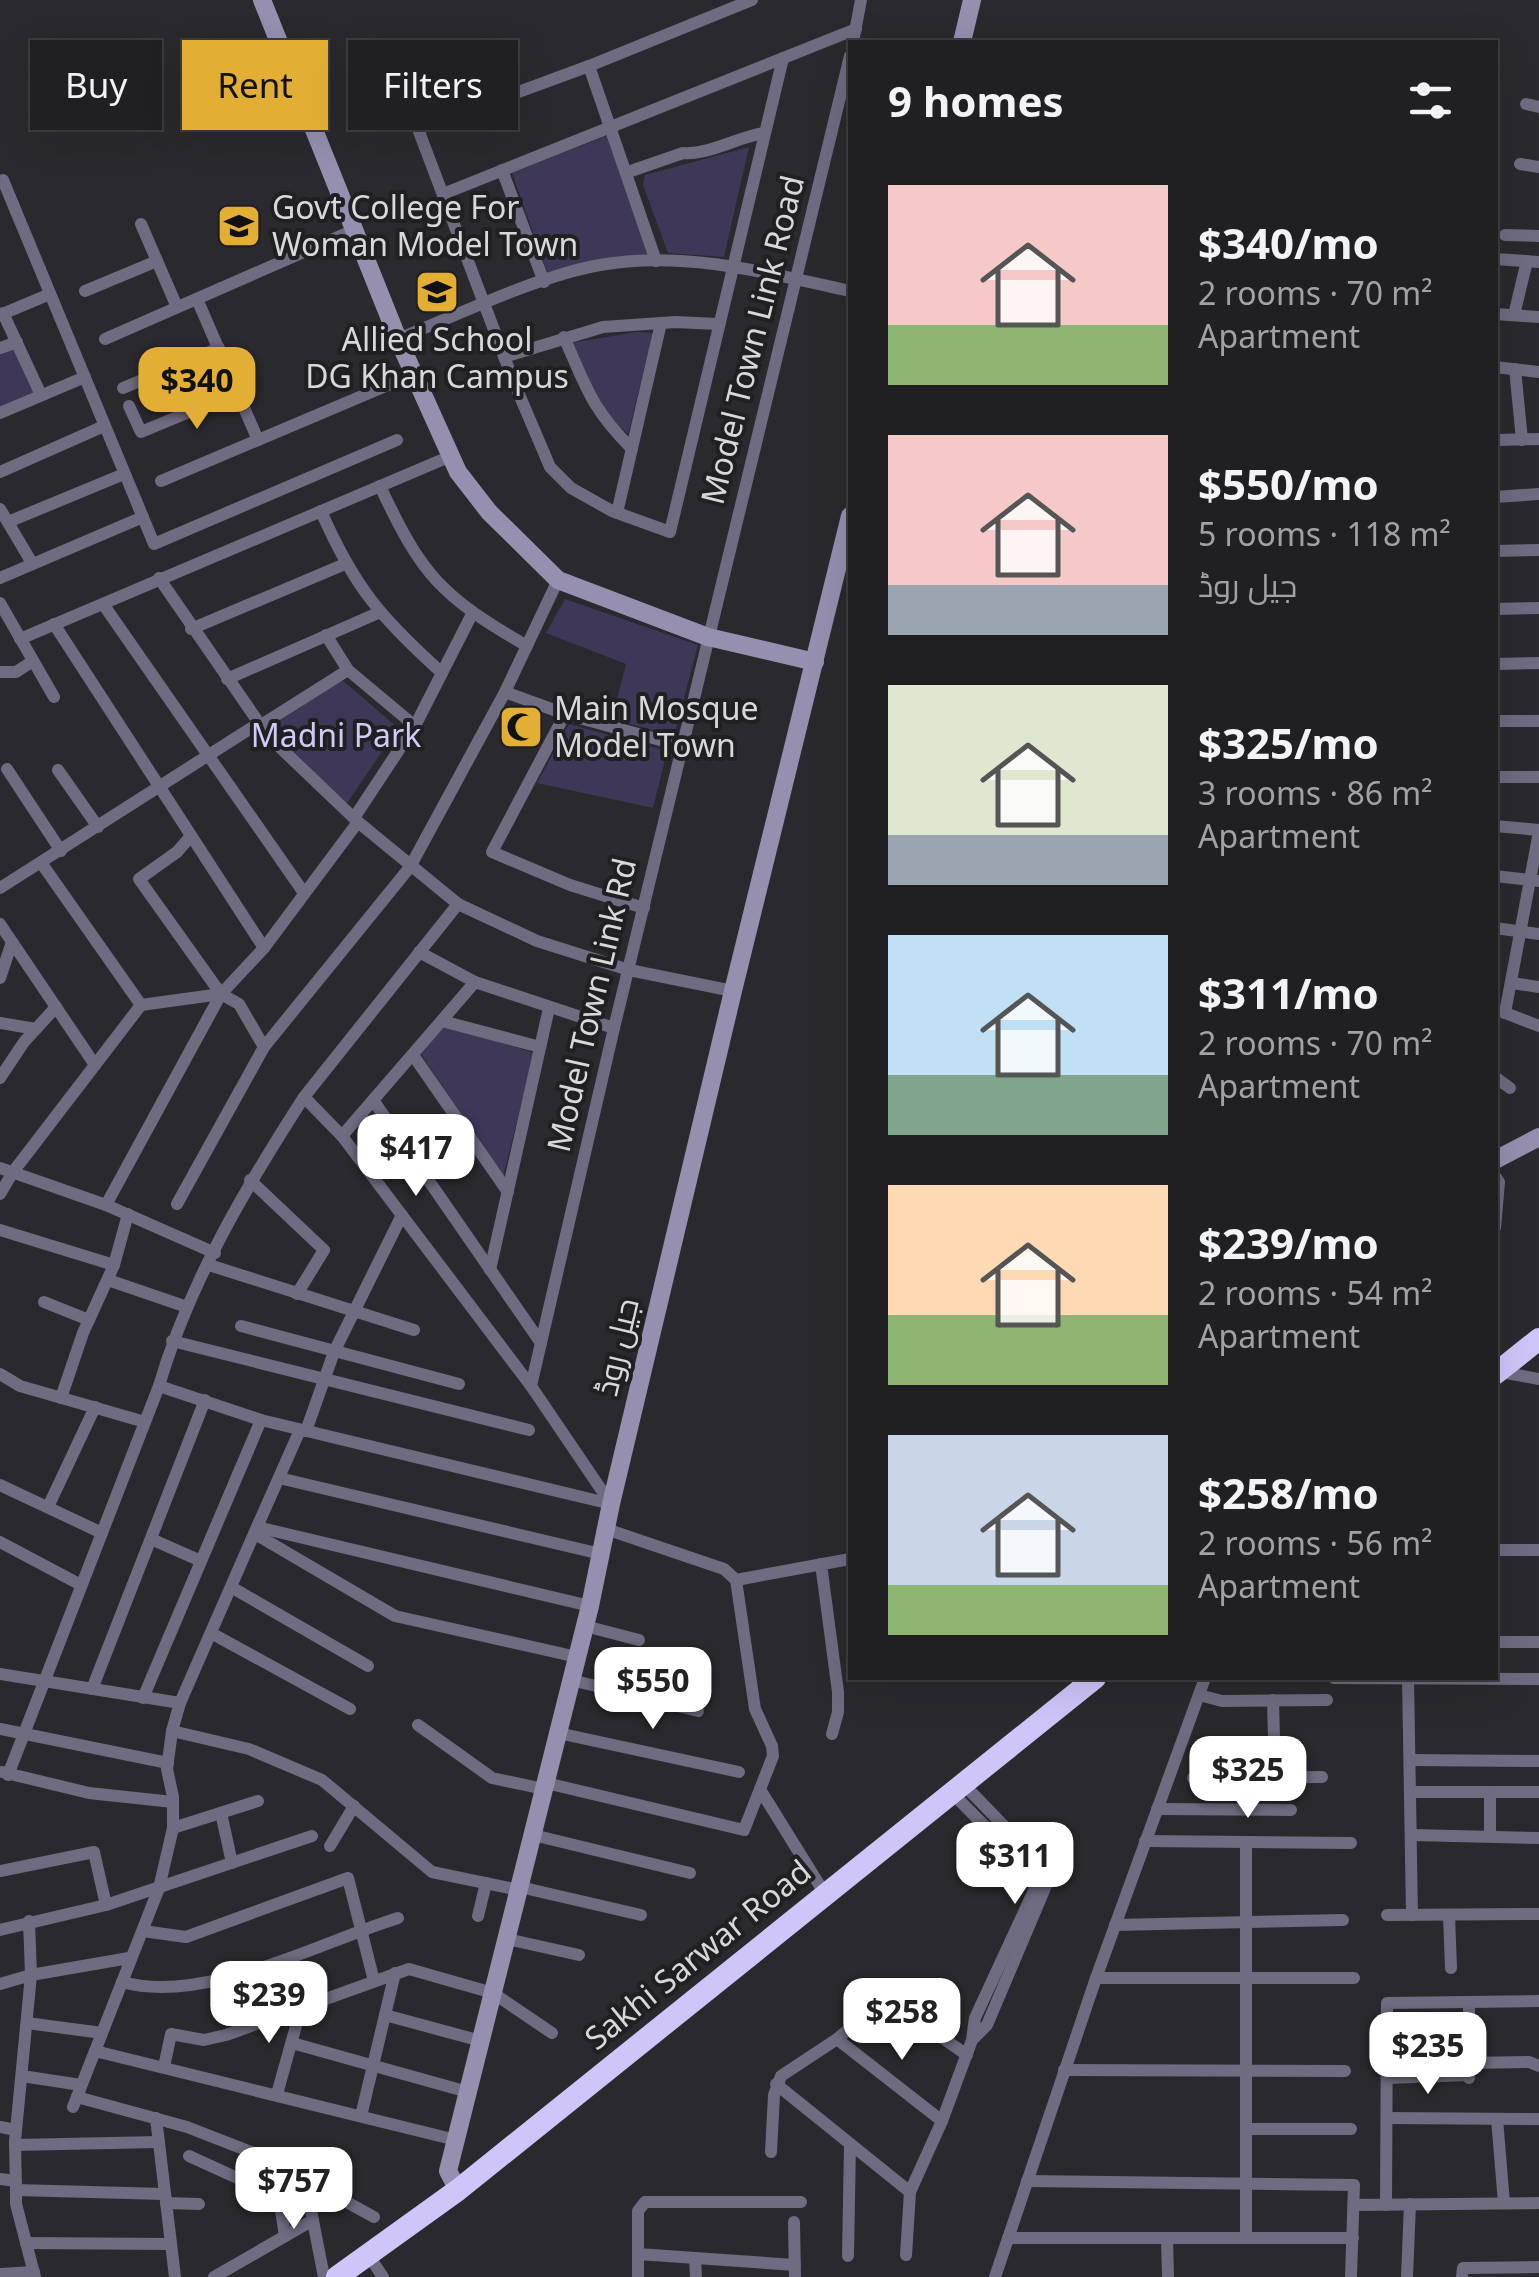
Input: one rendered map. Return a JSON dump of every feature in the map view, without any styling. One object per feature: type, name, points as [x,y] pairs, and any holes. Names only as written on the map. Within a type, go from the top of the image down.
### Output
[{"type":"highway","points":[[1498,1372],[1535,1345]]},
{"type":"highway","name":"Sakhi Sarwar Road","points":[[337,2277],[596,2086],[825,1894],[883,1855],[1093,1680]]},
{"type":"highway","points":[[727,1980],[1110,1680]]},
{"type":"highway","points":[[372,2273],[596,2086]]},
{"type":"main road","points":[[262,0],[398,339],[458,472],[489,512],[558,580],[708,636],[815,662]]},
{"type":"main road","points":[[962,40],[972,0]]},
{"type":"main road","name":"جیل روڈ","points":[[458,2190],[448,2171],[590,1606],[733,992],[848,524]]},
{"type":"main road","points":[[1498,1155],[1539,1137]]},
{"type":"street","points":[[752,0],[590,66],[418,129],[504,357],[550,466],[571,488],[617,513],[670,532],[783,58]]},
{"type":"street","points":[[443,194],[783,58],[855,36],[861,0]]},
{"type":"street","name":"Model Town Link Road","points":[[708,636],[848,64]]},
{"type":"street","points":[[590,66],[656,261]]},
{"type":"street","points":[[628,172],[741,137],[764,134]]},
{"type":"street","points":[[1520,164],[1539,167]]},
{"type":"street","points":[[502,170],[544,282]]},
{"type":"street","points":[[2,180],[7,209],[50,294],[154,544],[397,440]]},
{"type":"street","points":[[141,224],[177,307]]},
{"type":"street","points":[[104,338],[354,230]]},
{"type":"street","points":[[1505,235],[1539,236]]},
{"type":"street","points":[[1498,260],[1533,261],[1514,315]]},
{"type":"street","points":[[85,291],[157,261]]},
{"type":"street","points":[[398,339],[598,265],[656,261],[732,266],[848,291]]},
{"type":"street","points":[[41,396],[2,314],[50,294]]},
{"type":"street","points":[[197,298],[258,440]]},
{"type":"street","points":[[1498,314],[1539,317]]},
{"type":"street","points":[[617,513],[661,323]]},
{"type":"street","points":[[504,357],[602,327],[718,324]]},
{"type":"street","points":[[564,337],[583,385],[604,421],[632,449]]},
{"type":"street","points":[[0,348],[16,342]]},
{"type":"street","points":[[123,388],[218,348]]},
{"type":"street","points":[[1498,368],[1539,372]]},
{"type":"street","points":[[1515,369],[1522,440]]},
{"type":"street","points":[[162,481],[414,374]]},
{"type":"street","points":[[0,413],[86,377]]},
{"type":"street","points":[[129,406],[141,432],[237,392]]},
{"type":"street","points":[[0,472],[104,426]]},
{"type":"street","points":[[1498,440],[1539,439]]},
{"type":"street","points":[[20,638],[451,456]]},
{"type":"street","points":[[8,522],[124,474]]},
{"type":"street","points":[[380,486],[423,568],[472,614],[526,646]]},
{"type":"street","points":[[1498,497],[1539,494]]},
{"type":"street","points":[[0,508],[32,563]]},
{"type":"street","points":[[321,511],[345,564],[378,613],[442,672]]},
{"type":"street","points":[[0,578],[143,517]]},
{"type":"street","points":[[1498,551],[1539,550]]},
{"type":"street","points":[[191,628],[345,564]]},
{"type":"street","points":[[159,578],[227,679],[298,768],[458,904],[537,941],[629,970],[733,992]]},
{"type":"street","points":[[177,1204],[264,1047],[410,867],[505,692],[558,580]]},
{"type":"street","points":[[0,604],[54,697]]},
{"type":"street","points":[[103,604],[304,893]]},
{"type":"street","points":[[1498,609],[1539,608]]},
{"type":"street","points":[[227,679],[378,613]]},
{"type":"street","points":[[106,1204],[221,994],[264,948],[356,820],[415,726],[472,614]]},
{"type":"street","points":[[54,624],[264,948]]},
{"type":"street","points":[[326,635],[348,670],[415,726]]},
{"type":"street","name":"Model Town Link Rd","points":[[531,1386],[708,636]]},
{"type":"street","points":[[0,672],[16,672],[33,661]]},
{"type":"street","points":[[1498,664],[1539,663]]},
{"type":"street","points":[[0,888],[348,670]]},
{"type":"street","points":[[505,692],[565,714],[682,746]]},
{"type":"street","points":[[565,714],[492,852],[570,884],[644,908]]},
{"type":"street","points":[[1498,720],[1539,721]]},
{"type":"street","points":[[6,769],[61,851]]},
{"type":"street","points":[[58,770],[98,827]]},
{"type":"street","points":[[1498,778],[1539,777]]},
{"type":"street","points":[[1498,826],[1539,831],[1535,880],[1512,984],[1498,1011],[1539,1026]]},
{"type":"street","points":[[191,836],[177,852],[140,879],[221,994],[239,1004],[264,1047]]},
{"type":"street","points":[[42,864],[141,1005]]},
{"type":"street","points":[[1498,876],[1535,880]]},
{"type":"street","points":[[173,1802],[89,1793],[4,1773],[46,1682],[159,1386],[172,1341],[250,1180],[304,1097],[458,904]]},
{"type":"street","points":[[1498,928],[1539,934]]},
{"type":"street","points":[[4,931],[96,1065]]},
{"type":"street","points":[[0,978],[4,931]]},
{"type":"street","points":[[418,952],[475,982],[614,1028]]},
{"type":"street","points":[[342,1136],[475,982]]},
{"type":"street","points":[[1512,984],[1539,987]]},
{"type":"street","points":[[0,1194],[6,1170],[96,1065],[141,1005],[221,994]]},
{"type":"street","points":[[1,1075],[56,1008]]},
{"type":"street","points":[[490,1270],[549,1008]]},
{"type":"street","points":[[442,1020],[540,1047]]},
{"type":"street","points":[[0,1023],[36,1030]]},
{"type":"street","points":[[413,1055],[508,1192]]},
{"type":"street","points":[[1498,1080],[1510,1088]]},
{"type":"street","points":[[304,1097],[342,1136],[531,1386],[611,1504]]},
{"type":"street","points":[[372,1100],[541,1343]]},
{"type":"street","points":[[6,1170],[106,1204],[212,1259],[297,1294],[414,1330]]},
{"type":"street","points":[[250,1180],[324,1250],[297,1294]]},
{"type":"street","points":[[61,1398],[114,1265],[128,1214]]},
{"type":"street","points":[[77,2096],[159,1888],[173,1828],[168,1762],[180,1703],[303,1431],[334,1352],[402,1215]]},
{"type":"street","points":[[0,1230],[114,1265]]},
{"type":"street","points":[[108,1280],[187,1307]]},
{"type":"street","points":[[44,1302],[89,1320]]},
{"type":"street","points":[[242,1326],[458,1384]]},
{"type":"street","points":[[172,1341],[529,1430]]},
{"type":"street","points":[[1498,1373],[1539,1379]]},
{"type":"street","points":[[0,1374],[20,1386],[144,1422]]},
{"type":"street","points":[[159,1386],[303,1431],[611,1504]]},
{"type":"street","points":[[92,1690],[205,1400]]},
{"type":"street","points":[[48,1507],[95,1407]]},
{"type":"street","points":[[143,1698],[261,1420]]},
{"type":"street","points":[[280,1478],[601,1554]]},
{"type":"street","points":[[0,1484],[102,1533]]},
{"type":"street","points":[[418,1725],[492,1778],[744,1830],[773,1756],[755,1709],[736,1580],[724,1569],[606,1529]]},
{"type":"street","points":[[256,1531],[590,1606]]},
{"type":"street","points":[[256,1531],[396,1616],[577,1657]]},
{"type":"street","points":[[151,1539],[201,1562]]},
{"type":"street","points":[[0,1542],[81,1585]]},
{"type":"street","points":[[1498,1550],[1539,1550]]},
{"type":"street","points":[[736,1580],[848,1559]]},
{"type":"street","points":[[821,1564],[838,1692],[832,1734]]},
{"type":"street","points":[[231,1587],[368,1666]]},
{"type":"street","points":[[585,1626],[639,1640]]},
{"type":"street","points":[[211,1633],[350,1709]]},
{"type":"street","points":[[1498,1642],[1539,1642]]},
{"type":"street","points":[[0,1674],[180,1703]]},
{"type":"street","points":[[1498,1679],[1539,1680]]},
{"type":"street","points":[[571,1680],[698,1712]]},
{"type":"street","points":[[995,2277],[1096,1978],[1204,1680]]},
{"type":"street","points":[[1408,1680],[1412,1915]]},
{"type":"street","points":[[1199,1694],[1222,1700],[1327,1700]]},
{"type":"street","points":[[1273,1700],[1274,1778]]},
{"type":"street","points":[[0,1730],[168,1762]]},
{"type":"street","points":[[172,1731],[249,1750],[322,1780],[432,1872],[641,1915]]},
{"type":"street","points":[[558,1733],[739,1772]]},
{"type":"street","points":[[1410,1760],[1539,1761]]},
{"type":"street","points":[[1194,1778],[1322,1778]]},
{"type":"street","points":[[761,1791],[825,1894]]},
{"type":"street","points":[[1411,1792],[1539,1792]]},
{"type":"street","points":[[1490,1792],[1490,1836]]},
{"type":"street","points":[[906,2254],[910,2192],[942,2121],[972,2040],[976,2018],[1009,1959],[1036,1886],[1024,1857],[965,1796]]},
{"type":"street","points":[[173,1828],[258,1801]]},
{"type":"street","points":[[330,1846],[354,1806]]},
{"type":"street","points":[[1157,1809],[1291,1810]]},
{"type":"street","points":[[221,1812],[232,1863]]},
{"type":"street","points":[[533,1835],[690,1874]]},
{"type":"street","points":[[1412,1835],[1539,1838]]},
{"type":"street","points":[[0,1930],[106,1905],[312,1836]]},
{"type":"street","points":[[1146,1841],[1351,1843]]},
{"type":"street","points":[[1246,1842],[1246,2238]]},
{"type":"street","points":[[0,1871],[94,1852],[106,1905]]},
{"type":"street","points":[[142,1931],[186,1937],[348,1878],[374,1981]]},
{"type":"street","points":[[478,1916],[486,1883]]},
{"type":"street","points":[[1388,1915],[1539,1914]]},
{"type":"street","points":[[1450,1915],[1451,1968]]},
{"type":"street","points":[[122,1982],[143,1988],[195,1986],[398,1918]]},
{"type":"street","points":[[1115,1925],[1343,1920]]},
{"type":"street","points":[[0,2274],[34,2275],[16,2186],[15,2146],[31,1975],[28,1922]]},
{"type":"street","points":[[507,1939],[579,1955]]},
{"type":"street","points":[[0,1984],[129,1958]]},
{"type":"street","points":[[258,1967],[272,2018]]},
{"type":"street","points":[[164,2067],[171,2034],[204,2040],[409,1969],[494,1993],[552,2032]]},
{"type":"street","points":[[361,2116],[396,1974]]},
{"type":"street","points":[[1096,1978],[1354,1978]]},
{"type":"street","points":[[771,2152],[776,2084],[781,2076],[837,2039],[880,2003],[888,2001],[966,2055]]},
{"type":"street","points":[[1386,2204],[1387,2003],[1539,2001]]},
{"type":"street","points":[[1469,2002],[1469,2072]]},
{"type":"street","points":[[277,2094],[301,2008]]},
{"type":"street","points":[[385,2015],[482,2041]]},
{"type":"street","points":[[27,2023],[102,2033]]},
{"type":"street","points":[[837,2039],[942,2121]]},
{"type":"street","points":[[292,2043],[468,2092]]},
{"type":"street","points":[[95,2050],[456,2140]]},
{"type":"street","points":[[1387,2078],[1469,2072],[1529,2062],[1539,2066]]},
{"type":"street","points":[[1064,2070],[1345,2071]]},
{"type":"street","points":[[22,2076],[264,2157],[374,2217]]},
{"type":"street","points":[[776,2084],[910,2192]]},
{"type":"street","points":[[156,2118],[174,2277]]},
{"type":"street","points":[[1387,2118],[1539,2119]]},
{"type":"street","points":[[1497,2118],[1504,2203]]},
{"type":"street","points":[[0,2127],[16,2130]]},
{"type":"street","points":[[1246,2128],[1351,2129]]},
{"type":"street","points":[[15,2146],[159,2142]]},
{"type":"street","points":[[848,2256],[850,2144]]},
{"type":"street","points":[[189,2156],[279,2197],[285,2236]]},
{"type":"street","points":[[0,2179],[16,2186],[199,2204]]},
{"type":"street","points":[[305,2180],[324,2277]]},
{"type":"street","points":[[1027,2181],[1354,2185],[1351,2277]]},
{"type":"street","points":[[638,2277],[638,2211],[644,2202],[801,2202]]},
{"type":"street","points":[[1354,2205],[1539,2203]]},
{"type":"street","points":[[1408,2277],[1410,2204]]},
{"type":"street","points":[[214,2277],[313,2220]]},
{"type":"street","points":[[638,2254],[795,2271],[794,2222]]},
{"type":"street","points":[[1008,2238],[1353,2238]]},
{"type":"street","points":[[1167,2238],[1168,2277]]},
{"type":"street","points":[[26,2243],[170,2244]]},
{"type":"street","points":[[695,2258],[696,2277]]},
{"type":"street","points":[[1462,2277],[1462,2268],[1517,2272],[1539,2267]]},
{"type":"green space","points":[[609,135],[648,255],[594,260],[547,272],[512,173]]},
{"type":"green space","points":[[749,147],[724,257],[668,253],[643,185],[645,175]]},
{"type":"green space","points":[[636,332],[653,333],[628,434],[594,392],[572,343]]},
{"type":"green space","points":[[15,347],[34,392],[0,408],[0,353]]},
{"type":"green space","points":[[565,599],[698,645],[674,736],[612,719],[626,664],[546,633]]},
{"type":"green space","name":"Madni Park","points":[[341,679],[398,728],[347,803],[268,729]]},
{"type":"green space","points":[[569,724],[667,751],[653,808],[537,783]]},
{"type":"green space","points":[[442,1024],[534,1053],[503,1177],[421,1054]]},
{"type":"place","name":"Govt College For Woman Model Town","points":[[239,226]]},
{"type":"place","name":"Allied School DG Khan Campus","points":[[437,292]]},
{"type":"place","name":"Main Mosque Model Town","points":[[521,727]]}]
